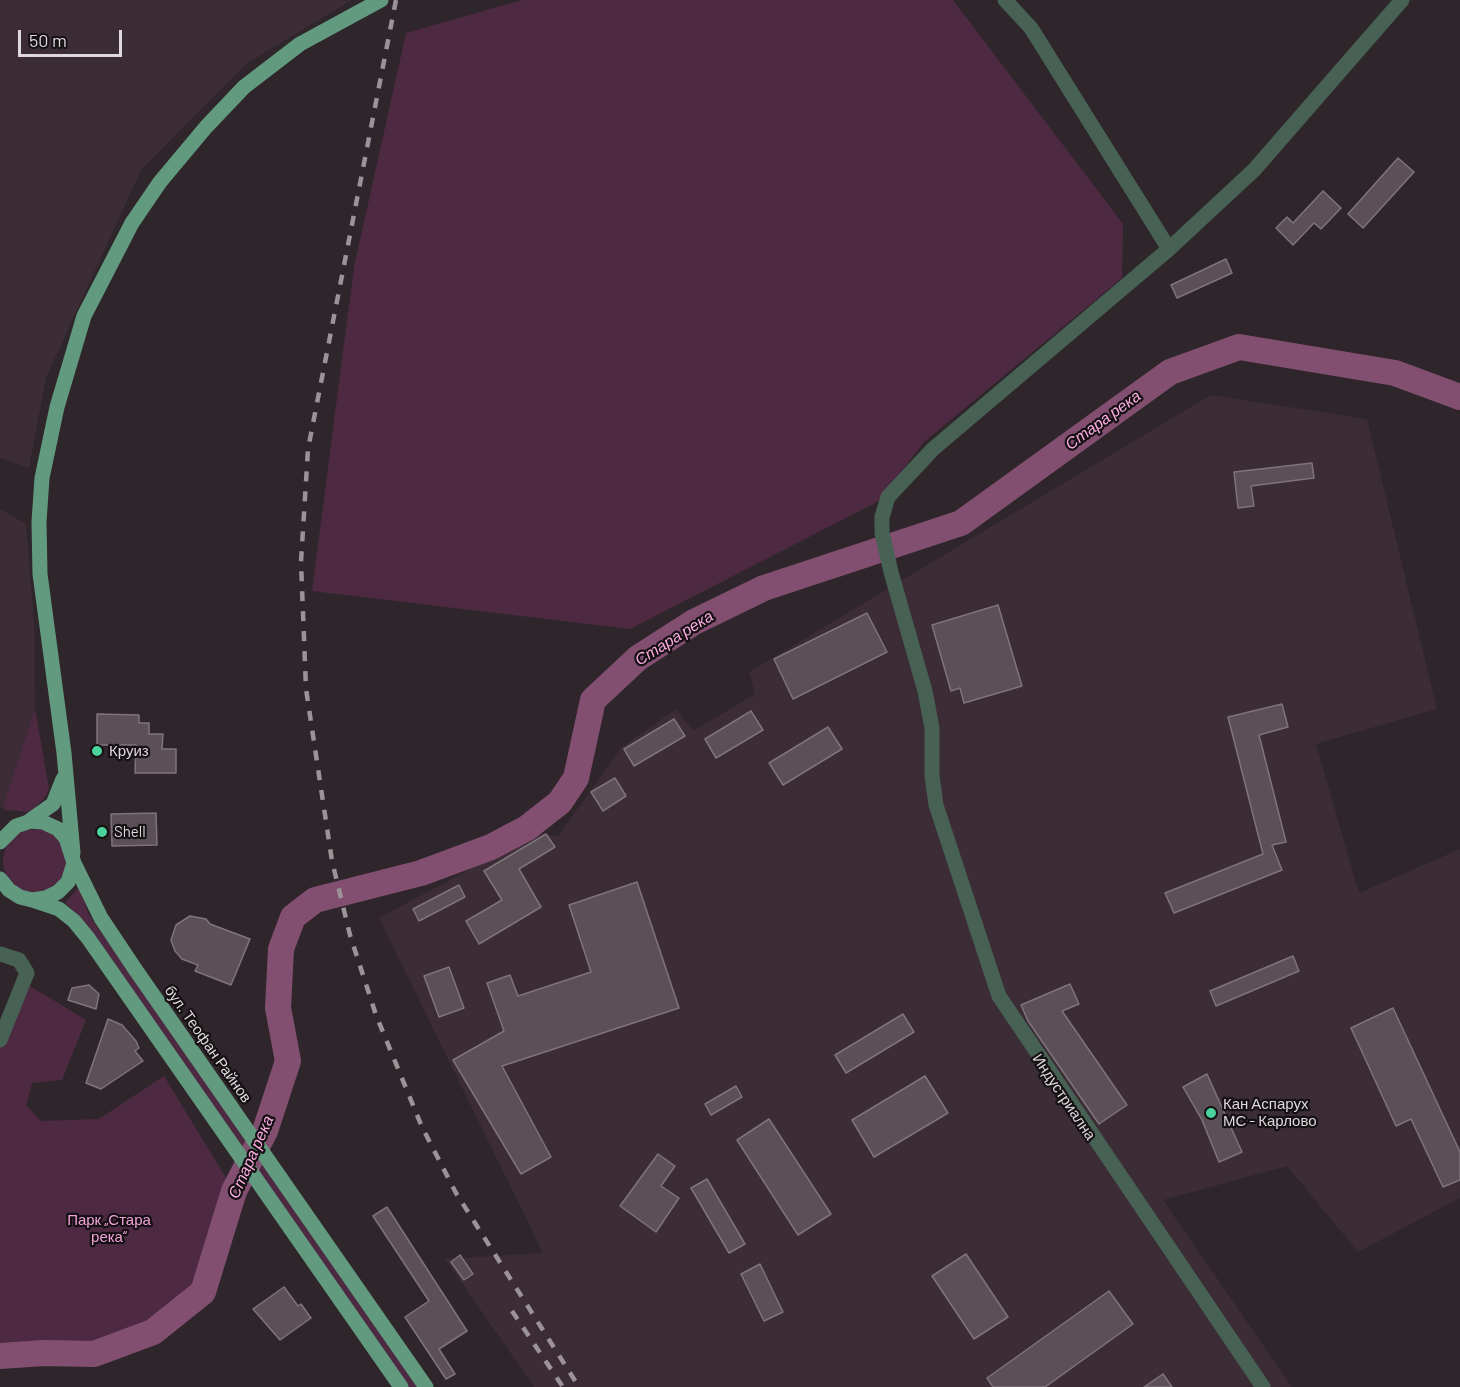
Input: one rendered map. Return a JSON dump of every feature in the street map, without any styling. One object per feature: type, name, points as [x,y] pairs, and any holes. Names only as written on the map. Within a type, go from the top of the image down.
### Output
[{"type":"main road","points":[[32,900],[46,898],[58,892],[71,876],[73,858],[66,771],[40,574],[39,522],[42,478],[64,375],[84,316],[107,267],[132,222],[160,182],[206,127],[244,87],[300,44],[381,0]]},
{"type":"main road","points":[[0,842],[21,824],[41,815],[53,804],[66,771]]},
{"type":"main road","points":[[0,828],[43,822],[58,829],[66,837],[73,858]]},
{"type":"main road","name":"бул. Теофан Райнов","points":[[73,858],[101,918],[426,1387]]},
{"type":"main road","points":[[0,879],[14,894],[59,909],[81,930],[401,1387]]},
{"type":"street","points":[[1005,0],[1031,28],[1169,249],[1254,170],[1402,0]]},
{"type":"street","name":"Индустриална","points":[[1169,249],[933,449],[888,497],[882,517],[882,533],[926,691],[932,728],[932,776],[936,805],[999,996],[1263,1387]]},
{"type":"street","points":[[0,954],[19,960],[27,973],[0,1040]]},
{"type":"shaded area","points":[[0,0],[352,0],[247,63],[141,170],[46,378],[29,468],[0,458]]},
{"type":"shaded area","points":[[1211,395],[1367,419],[1437,709],[1316,744],[1359,893],[1460,849],[1460,1198],[1358,1252],[1287,1166],[1163,1200],[1292,1387],[534,1387],[445,1259],[543,1253],[379,918],[537,833],[558,836],[621,748],[676,709],[693,731],[755,694],[749,672]]},
{"type":"shaded area","points":[[0,509],[26,524],[34,619],[35,708],[3,807],[0,808]]},
{"type":"green space","points":[[522,0],[953,0],[1123,224],[1122,278],[924,442],[879,501],[630,629],[312,591],[354,267],[406,33]]},
{"type":"green space","points":[[35,708],[49,789],[44,799],[30,812],[5,810],[3,807]]},
{"type":"green space","points":[[35,829],[53,834],[58,838],[62,843],[67,861],[62,879],[58,884],[53,888],[35,893],[17,888],[12,884],[8,879],[3,861],[8,843],[12,838],[17,834]]},
{"type":"green space","points":[[79,887],[89,915],[417,1387],[409,1387],[82,919],[65,903]]},
{"type":"green space","name":"Парк „Стара река“","points":[[25,983],[86,1020],[62,1080],[32,1083],[26,1105],[41,1121],[99,1119],[164,1076],[234,1191],[203,1292],[153,1332],[94,1354],[44,1353],[0,1356],[0,1040]]},
{"type":"building","points":[[1398,158],[1414,172],[1363,228],[1348,214]]},
{"type":"building","points":[[1323,191],[1341,208],[1321,229],[1314,223],[1293,245],[1276,228],[1287,217],[1293,223]]},
{"type":"building","points":[[1226,259],[1232,273],[1177,298],[1171,285]]},
{"type":"building","points":[[1312,463],[1314,478],[1251,486],[1254,506],[1238,508],[1234,472]]},
{"type":"building","points":[[998,605],[1022,686],[964,703],[960,688],[951,691],[932,625]]},
{"type":"building","points":[[867,613],[887,652],[793,699],[774,659]]},
{"type":"building","points":[[1282,704],[1288,727],[1259,735],[1286,842],[1272,845],[1282,870],[1174,913],[1165,893],[1263,854],[1228,717]]},
{"type":"building","points":[[751,711],[763,730],[716,758],[705,739]]},
{"type":"building","points":[[97,714],[139,715],[139,723],[149,723],[149,734],[163,734],[162,749],[176,749],[176,773],[135,773],[136,745],[97,745]]},
{"type":"building","points":[[674,719],[685,736],[634,766],[624,749]]},
{"type":"building","points":[[828,727],[842,749],[783,785],[769,763]]},
{"type":"building","points":[[615,778],[626,796],[603,811],[591,792]]},
{"type":"building","points":[[156,813],[157,845],[112,846],[111,814]]},
{"type":"building","points":[[546,834],[555,847],[519,869],[541,907],[479,944],[466,921],[502,900],[484,871]]},
{"type":"building","points":[[637,882],[679,1008],[502,1066],[551,1157],[521,1174],[453,1060],[504,1031],[487,983],[510,975],[518,996],[591,972],[569,905]]},
{"type":"building","points":[[459,885],[465,897],[419,921],[413,909]]},
{"type":"building","points":[[190,916],[206,919],[210,924],[250,939],[231,985],[195,971],[198,965],[182,959],[175,951],[171,940],[176,925]]},
{"type":"building","points":[[1293,956],[1299,971],[1216,1006],[1210,991]]},
{"type":"building","points":[[449,967],[464,1008],[439,1017],[424,976]]},
{"type":"building","points":[[1070,984],[1079,1004],[1062,1011],[1127,1105],[1099,1124],[1028,1021],[1021,1005]]},
{"type":"building","points":[[89,985],[99,994],[96,1009],[68,1000],[72,988]]},
{"type":"building","points":[[1393,1008],[1460,1152],[1460,1180],[1443,1187],[1411,1119],[1396,1126],[1351,1028]]},
{"type":"building","points":[[903,1014],[914,1032],[846,1073],[835,1055]]},
{"type":"building","points":[[108,1019],[122,1025],[136,1041],[139,1048],[135,1051],[143,1061],[101,1089],[86,1083]]},
{"type":"building","points":[[1207,1074],[1242,1152],[1219,1162],[1202,1120],[1183,1087]]},
{"type":"building","points":[[925,1076],[948,1113],[874,1157],[852,1120]]},
{"type":"building","points":[[736,1086],[742,1097],[711,1115],[705,1104]]},
{"type":"building","points":[[769,1119],[831,1214],[798,1235],[737,1140]]},
{"type":"building","points":[[658,1154],[675,1166],[661,1186],[679,1198],[656,1232],[620,1206]]},
{"type":"building","points":[[707,1179],[745,1244],[729,1253],[691,1188]]},
{"type":"building","points":[[387,1207],[467,1331],[439,1349],[455,1374],[446,1379],[405,1317],[429,1301],[373,1216]]},
{"type":"building","points":[[966,1254],[1008,1317],[974,1339],[932,1276]]},
{"type":"building","points":[[460,1255],[473,1274],[464,1280],[451,1262]]},
{"type":"building","points":[[760,1264],[783,1312],[764,1321],[741,1274]]},
{"type":"building","points":[[284,1287],[298,1306],[301,1304],[311,1318],[280,1340],[253,1309]]},
{"type":"building","points":[[1109,1291],[1133,1324],[1045,1387],[993,1387],[987,1378]]},
{"type":"building","points":[[1163,1374],[1172,1387],[1144,1387]]},
{"type":"waterway","name":"Стара река","points":[[0,1356],[44,1353],[94,1354],[153,1332],[203,1292],[234,1191],[265,1131],[288,1061],[278,1008],[281,949],[293,917],[315,900],[421,873],[491,847],[527,828],[560,802],[576,778],[593,700],[638,658],[694,622],[764,588],[961,523],[1170,372],[1239,347],[1395,373],[1460,397]]},
{"type":"railway","points":[[396,0],[308,449],[301,562],[306,689],[332,861],[350,935],[376,1015],[422,1127],[456,1193],[579,1387]]},
{"type":"railway","points":[[512,1311],[563,1387]]},
{"type":"place","name":"Круиз","points":[[97,751]]},
{"type":"place","name":"Shell","points":[[102,832]]},
{"type":"place","name":"Кан Аспарух МС - Карлово","points":[[1211,1113]]}]
